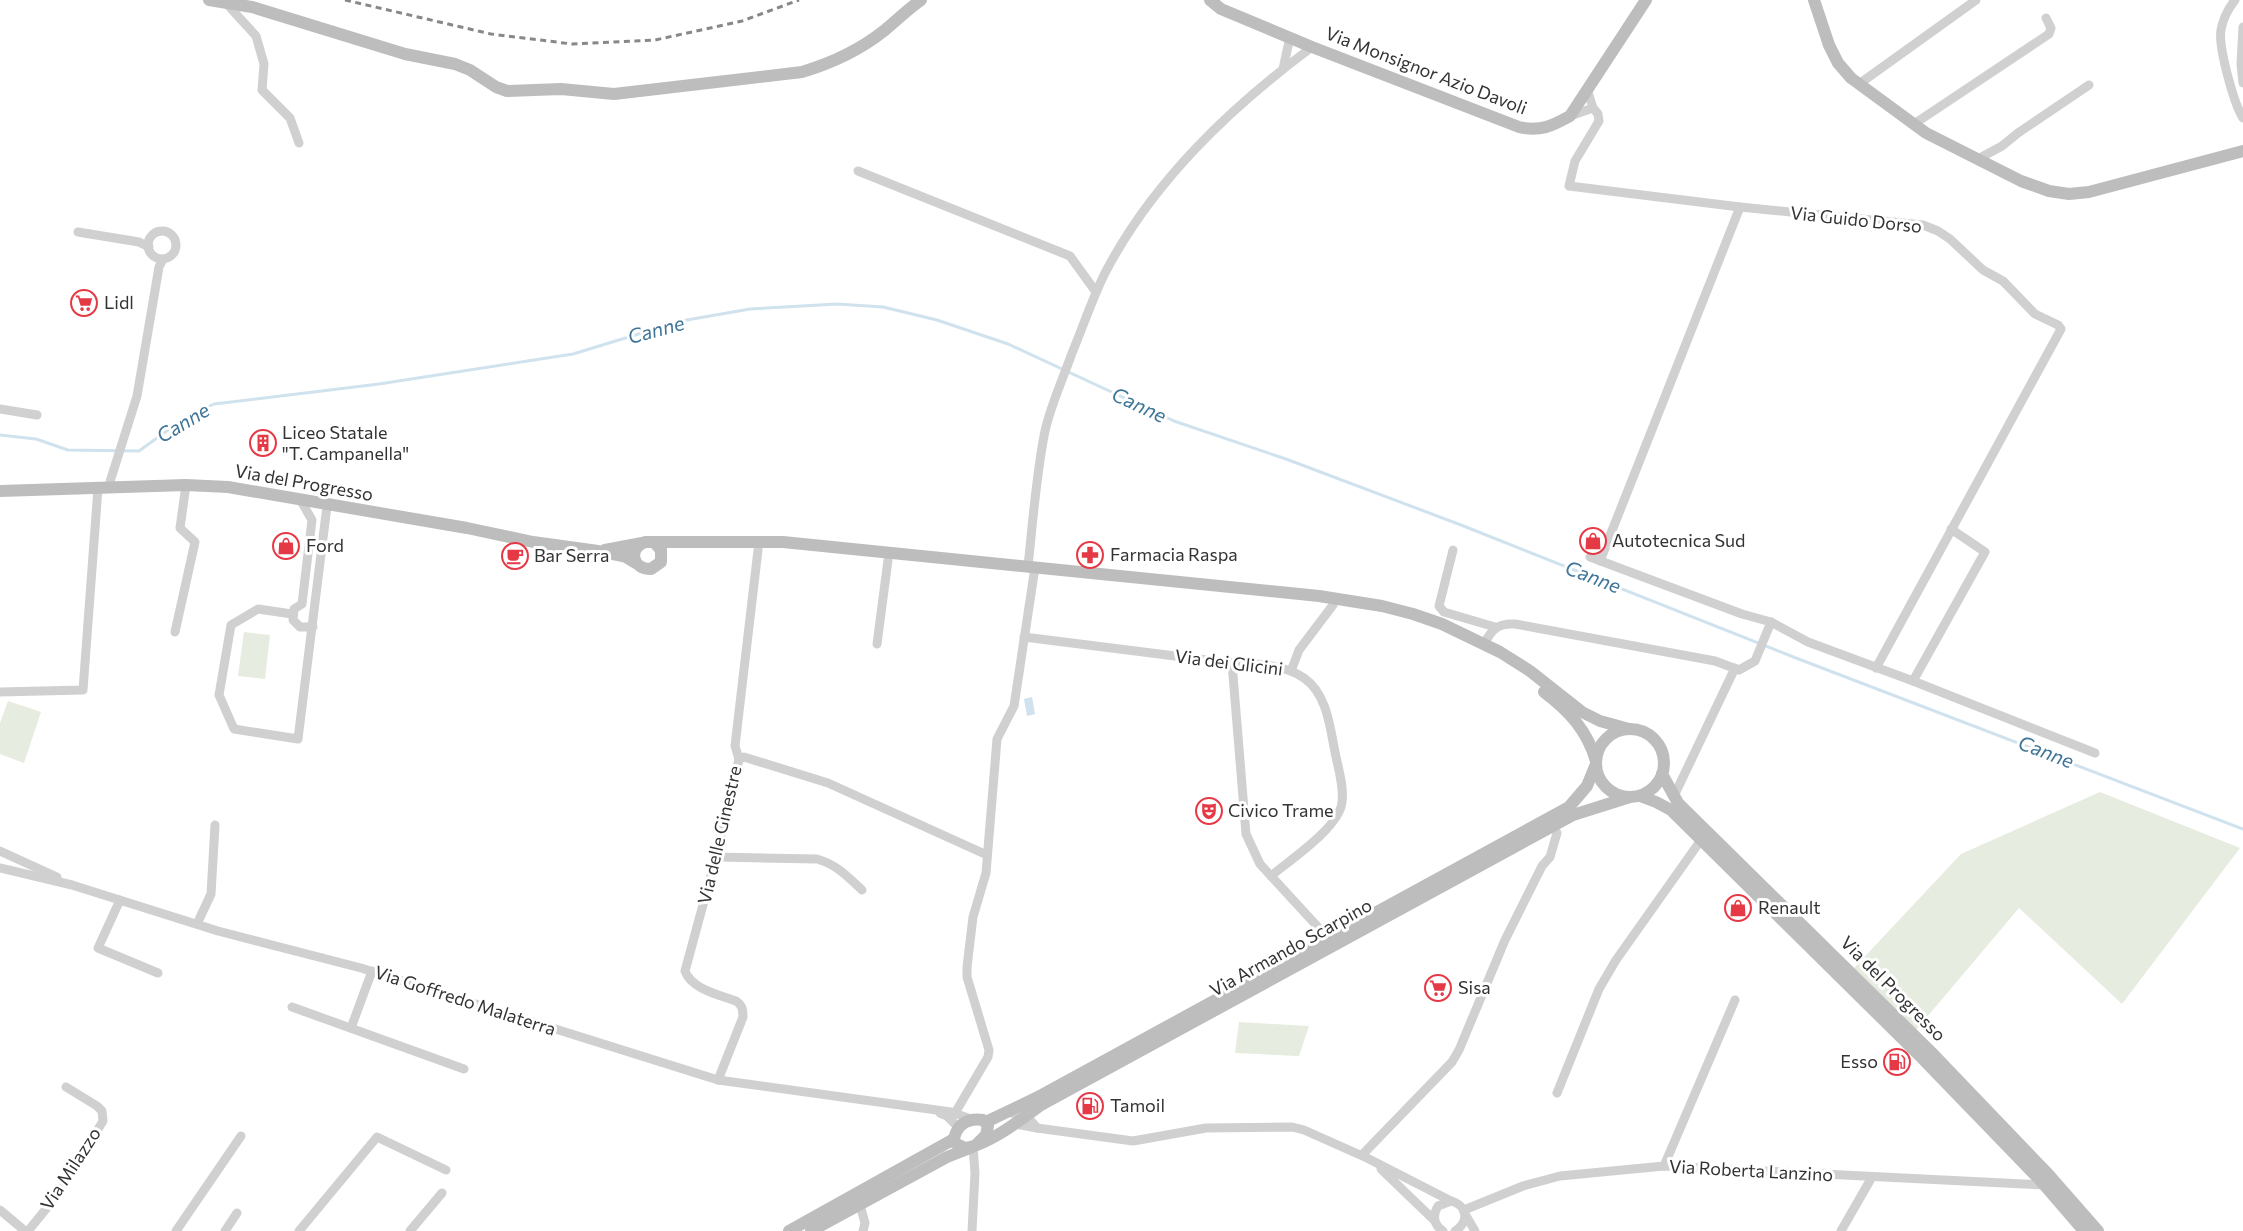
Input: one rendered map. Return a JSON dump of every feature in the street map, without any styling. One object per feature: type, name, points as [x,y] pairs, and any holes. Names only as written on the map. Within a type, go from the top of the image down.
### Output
[{"type":"street","points":[[209,0],[252,7],[405,54],[455,64],[507,91],[561,89],[614,94],[811,70],[850,53],[884,31],[921,0]]},
{"type":"street","name":"Via Monsignor Azio Davoli","points":[[1210,0],[1221,9],[1290,38],[1519,127],[1545,129],[1570,116]]},
{"type":"street","points":[[1570,116],[1646,0]]},
{"type":"street","points":[[1814,0],[1829,45],[1838,63],[1851,78],[1926,133],[2021,181],[2049,191],[2069,194],[2090,192],[2243,151]]},
{"type":"street","points":[[1859,84],[1976,0]]},
{"type":"street","points":[[2235,0],[2223,19],[2220,33],[2236,106],[2243,118]]},
{"type":"street","points":[[225,2],[256,36],[264,64],[262,90],[290,118],[299,143]]},
{"type":"street","points":[[1914,124],[2049,34],[2051,28],[2046,18]]},
{"type":"street","points":[[2243,27],[2243,83]]},
{"type":"street","points":[[1283,69],[1290,38]]},
{"type":"street","points":[[955,1113],[988,1057],[989,1050],[967,977],[967,967],[974,917],[986,873],[997,739],[1014,706],[1031,570],[1038,475],[1046,429],[1054,401],[1096,292],[1125,241],[1161,188],[1213,132],[1283,69],[1312,47]]},
{"type":"street","points":[[1978,159],[2002,147],[2018,133],[2089,86]]},
{"type":"street","points":[[1570,116],[1593,108],[1587,89]]},
{"type":"street","name":"Via Guido Dorso","points":[[1593,108],[1598,114],[1599,121],[1575,161],[1569,186],[1740,207],[1923,225],[1950,239],[1983,270],[2003,281],[2035,314],[2058,325],[2061,329],[1876,668]]},
{"type":"street","points":[[858,171],[1070,256],[1096,292]]},
{"type":"street","points":[[1600,561],[1740,207]]},
{"type":"street","points":[[149,243],[160,231],[172,235],[176,248],[171,255],[159,261]]},
{"type":"street","points":[[78,232],[149,243]]},
{"type":"street","points":[[0,692],[84,690],[103,488],[114,471],[137,396],[159,261],[149,243]]},
{"type":"street","points":[[0,409],[37,415]]},
{"type":"street","points":[[175,632],[195,542],[180,528],[186,484]]},
{"type":"street","name":"Via del Progresso","points":[[0,491],[186,484],[228,487],[327,506],[467,528],[533,542],[598,551]]},
{"type":"street","points":[[301,501],[312,520],[302,604],[294,609],[292,614],[296,624],[300,627],[313,627]]},
{"type":"street","points":[[292,614],[258,609],[231,625],[219,695],[234,729],[298,739],[327,506]]},
{"type":"street","points":[[1913,681],[1985,552],[1950,529]]},
{"type":"street","points":[[598,551],[626,557],[644,569],[657,567],[662,559],[678,551],[783,550],[1031,570],[1352,600],[1413,614],[1484,644],[1530,671],[1582,712],[1600,722],[1650,735],[1658,743],[1662,753],[1664,764],[1662,774],[1657,784],[1649,791],[1635,796],[1620,796],[1610,791],[1603,784],[1587,735],[1558,702],[1526,677],[1496,659],[1410,621],[1333,605],[1031,570],[783,542],[655,543],[648,541],[598,551]]},
{"type":"street","points":[[636,563],[634,554],[642,543]]},
{"type":"street","points":[[655,543],[661,550],[662,559]]},
{"type":"street","name":"Via delle Ginestre","points":[[718,1080],[743,1017],[743,1011],[741,1005],[736,1001],[695,985],[687,977],[685,971],[716,857],[739,759],[735,746],[758,550]]},
{"type":"street","points":[[1453,550],[1439,606],[1444,612],[1495,627]]},
{"type":"street","points":[[1590,557],[1742,614],[1771,622],[1808,642],[2095,753]]},
{"type":"street","points":[[877,644],[888,560]]},
{"type":"street","points":[[1291,671],[1299,650],[1333,605]]},
{"type":"street","points":[[1484,644],[1495,627],[1503,623],[1515,624],[1715,661],[1739,670],[1755,660],[1771,622]]},
{"type":"street","name":"Via dei Glicini","points":[[1024,637],[1276,667],[1291,671],[1312,685],[1321,699],[1329,721],[1342,789],[1342,804],[1336,819],[1271,876]]},
{"type":"street","points":[[1232,663],[1246,834],[1256,857],[1328,938]]},
{"type":"street","points":[[1674,796],[1735,668]]},
{"type":"street","points":[[1596,762],[1598,751],[1611,735],[1629,729]]},
{"type":"street","points":[[739,759],[744,757],[828,783],[987,855]]},
{"type":"street","name":"Via Armando Scarpino","points":[[986,1122],[1038,1097],[1569,807],[1587,786],[1596,762]]},
{"type":"street","name":"Via del Progresso","points":[[1662,774],[1678,803],[1930,1051],[2048,1174],[2098,1231]]},
{"type":"street","name":"Via del Progresso","points":[[1635,796],[1656,802],[1671,810],[1922,1058],[2044,1185],[2084,1231]]},
{"type":"street","name":"Via Armando Scarpino","points":[[812,1231],[947,1157],[973,1147],[1014,1124],[1051,1099],[1553,825],[1573,815],[1635,796]]},
{"type":"street","points":[[197,924],[211,894],[215,825]]},
{"type":"street","points":[[1365,1157],[1448,1068],[1460,1050],[1505,940],[1542,866],[1550,856],[1557,832],[1553,825]]},
{"type":"street","points":[[1557,1093],[1599,989],[1616,960],[1701,840]]},
{"type":"street","points":[[0,850],[72,885]]},
{"type":"street","points":[[716,857],[826,861],[843,872],[862,890]]},
{"type":"street","name":"Via Goffredo Malaterra","points":[[0,868],[72,885],[197,924],[372,971],[718,1080],[955,1113],[971,1119]]},
{"type":"street","points":[[120,900],[98,948],[158,973]]},
{"type":"street","points":[[351,1028],[372,971]]},
{"type":"street","points":[[1664,1166],[1735,1000]]},
{"type":"street","points":[[292,1007],[464,1069]]},
{"type":"street","name":"Via Milazzo","points":[[27,1231],[59,1193],[103,1122],[102,1111],[97,1106],[66,1088]]},
{"type":"street","name":"Via Goffredo Malaterra","points":[[935,1111],[947,1116],[956,1133]]},
{"type":"street","points":[[1003,1112],[1026,1115],[1037,1128]]},
{"type":"street","points":[[789,1231],[956,1133],[971,1119],[979,1119],[986,1122],[988,1126],[986,1135],[973,1147],[960,1147],[956,1133]]},
{"type":"street","points":[[1014,1124],[1133,1141],[1206,1128],[1292,1127],[1365,1157],[1458,1204],[1475,1231]]},
{"type":"street","points":[[176,1231],[241,1136]]},
{"type":"street","points":[[299,1231],[377,1137],[446,1170]]},
{"type":"street","points":[[972,1231],[975,1173],[973,1147]]},
{"type":"street","points":[[1365,1157],[1395,1181],[1443,1231]]},
{"type":"street","name":"Via Roberta Lanzino","points":[[1464,1212],[1523,1186],[1560,1176],[1664,1166],[2044,1185]]},
{"type":"street","points":[[1841,1231],[1872,1177]]},
{"type":"street","points":[[410,1231],[442,1193]]},
{"type":"street","points":[[1434,1220],[1438,1206],[1451,1201]]},
{"type":"street","points":[[860,1205],[865,1223],[863,1231]]},
{"type":"street","points":[[0,1210],[27,1231]]},
{"type":"street","points":[[1455,1231],[1464,1223],[1464,1212]]},
{"type":"street","points":[[225,1231],[237,1213]]},
{"type":"shaded area","points":[[244,632],[270,635],[265,679],[238,676]]},
{"type":"shaded area","points":[[8,701],[41,712],[24,763],[0,754],[0,723]]},
{"type":"shaded area","points":[[2100,792],[2240,848],[2122,1004],[2019,908],[1916,1030],[1854,968],[1961,854]]},
{"type":"shaded area","points":[[1239,1022],[1309,1026],[1299,1056],[1235,1053]]},
{"type":"water","points":[[1032,697],[1035,714],[1027,716],[1024,699]]},
{"type":"waterway","name":"Canne","points":[[0,435],[36,439],[68,450],[139,451],[186,417],[214,404],[379,384],[573,354],[681,321],[750,309],[837,304],[883,307],[937,320],[1008,344],[1174,421],[1286,459],[1461,525],[1796,658],[2243,829]]},
{"type":"railway","points":[[345,0],[491,34],[572,44],[655,40],[742,21],[799,0]]},
{"type":"place","name":"Lidl","points":[[84,303]]},
{"type":"place","name":"Liceo Statale \"T. Campanella\"","points":[[263,443]]},
{"type":"place","name":"Autotecnica Sud","points":[[1593,541]]},
{"type":"place","name":"Ford","points":[[286,546]]},
{"type":"place","name":"Farmacia Raspa","points":[[1090,555]]},
{"type":"place","name":"Bar Serra","points":[[515,556]]},
{"type":"place","name":"Civico Trame","points":[[1209,811]]},
{"type":"place","name":"Renault","points":[[1738,908]]},
{"type":"place","name":"Sisa","points":[[1438,988]]},
{"type":"place","name":"Esso","points":[[1897,1062]]},
{"type":"place","name":"Tamoil","points":[[1090,1106]]}]
